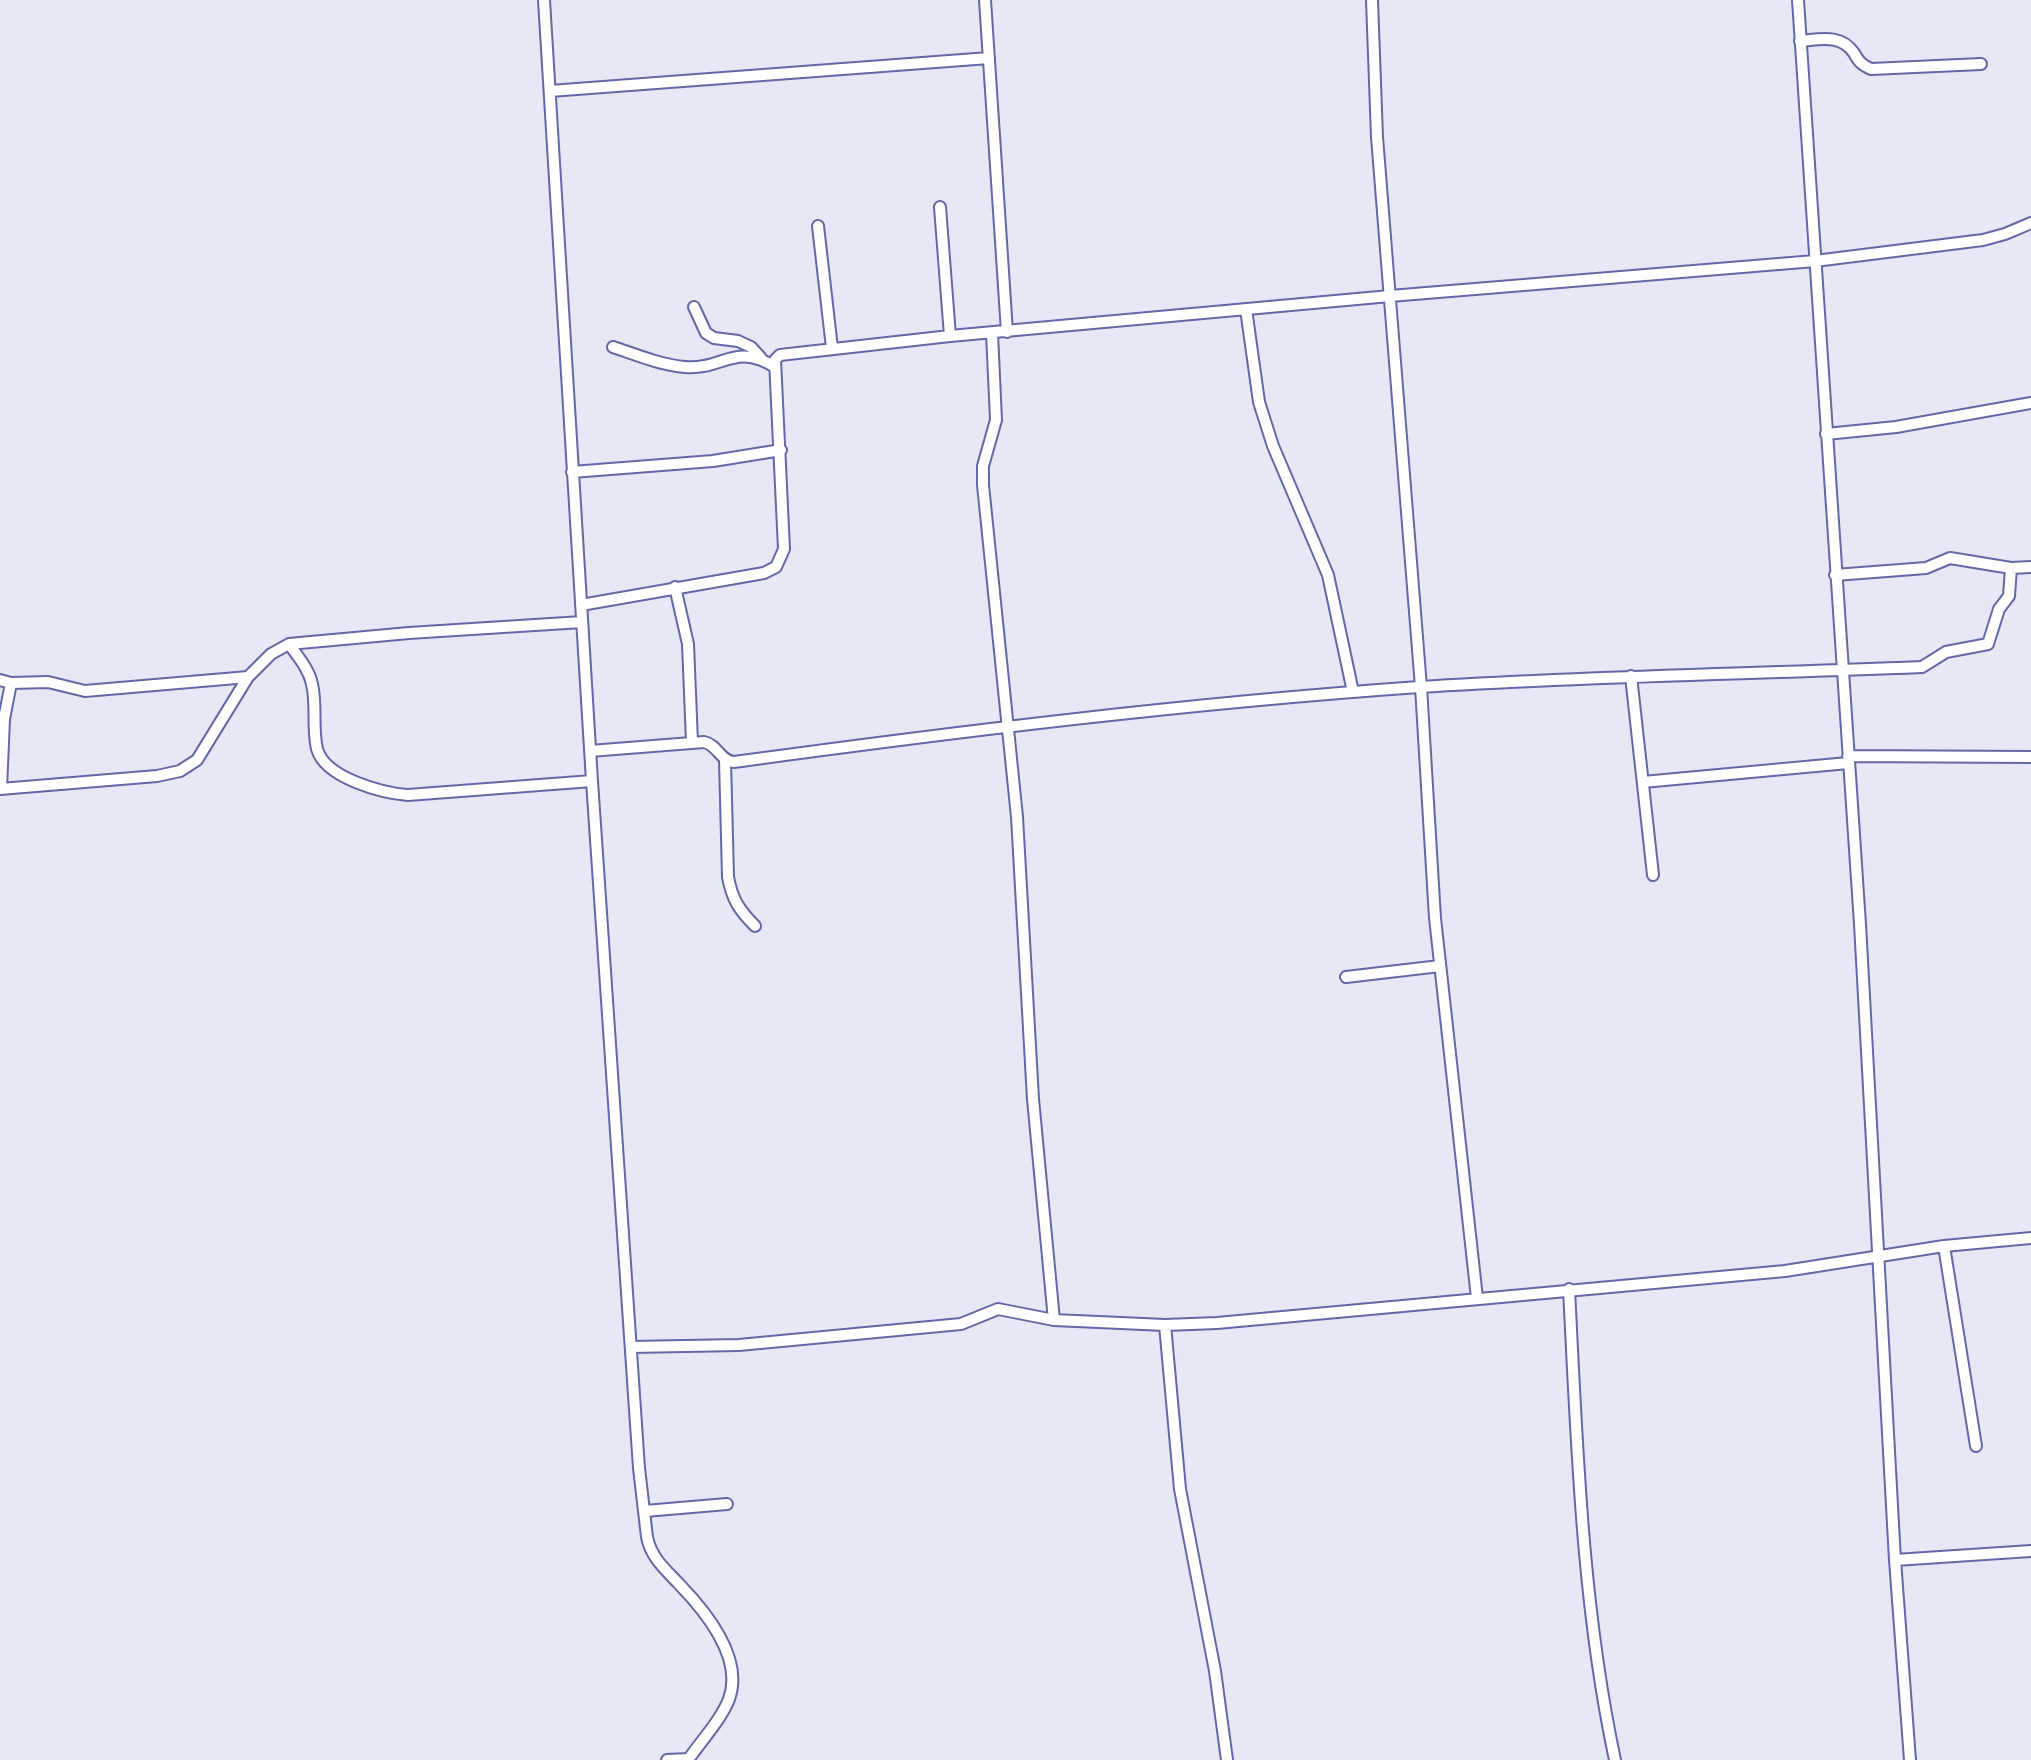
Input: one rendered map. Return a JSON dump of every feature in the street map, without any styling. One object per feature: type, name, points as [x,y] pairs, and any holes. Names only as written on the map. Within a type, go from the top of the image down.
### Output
[{"type":"street","points":[[544,0],[590,751],[639,1468],[651,1553],[711,1620],[718,1631],[730,1668],[732,1686],[726,1705],[688,1759],[666,1760]]},
{"type":"street","points":[[985,0],[1007,332]]},
{"type":"street","points":[[1372,0],[1377,137],[1421,687],[1434,914],[1477,1298]]},
{"type":"street","points":[[1798,0],[1879,1258],[1895,1560],[1910,1760]]},
{"type":"street","points":[[1800,41],[1840,40],[1848,46],[1858,62],[1871,69],[1981,64]]},
{"type":"street","points":[[550,91],[989,58]]},
{"type":"street","points":[[940,207],[950,336]]},
{"type":"street","points":[[581,605],[764,573],[776,567],[784,549],[781,450],[775,367],[775,360],[780,355],[950,336],[1246,309],[1815,261],[1983,240],[2031,223]]},
{"type":"street","points":[[818,226],[832,348]]},
{"type":"street","points":[[694,307],[706,333],[714,338],[738,341],[750,347],[775,367]]},
{"type":"street","points":[[1246,309],[1259,402],[1273,446],[1328,575],[1353,692]]},
{"type":"street","points":[[992,333],[996,420],[982,476],[1017,814],[1033,1099],[1054,1320]]},
{"type":"street","points":[[613,347],[656,362],[686,367],[704,366],[745,355],[761,358]]},
{"type":"street","points":[[1826,434],[1896,427],[2031,403]]},
{"type":"street","points":[[572,472],[713,461],[781,450]]},
{"type":"street","points":[[1835,575],[1919,569],[1950,558],[2011,568],[2031,567]]},
{"type":"street","points":[[590,751],[692,742],[710,743],[725,760],[734,762],[1008,725],[1353,692],[1631,676],[1922,667],[1946,652],[1989,644],[1999,609],[2009,596],[2011,568]]},
{"type":"street","points":[[675,587],[688,644],[692,742]]},
{"type":"street","points":[[248,677],[86,691],[48,682],[6,682],[1,789],[157,776],[180,771],[204,751],[248,677],[271,654],[289,644],[409,633],[582,622]]},
{"type":"street","points":[[289,644],[305,666],[313,685],[316,743],[321,757],[330,767],[366,787],[376,791],[408,795],[592,780]]},
{"type":"street","points":[[1631,676],[1653,875]]},
{"type":"street","points":[[1642,782],[1848,760],[2031,757]]},
{"type":"street","points":[[725,760],[728,877],[732,896],[738,909],[755,926]]},
{"type":"street","points":[[1346,977],[1440,966]]},
{"type":"street","points":[[630,1347],[738,1345],[961,1324],[998,1309],[1054,1320],[1165,1325],[1217,1323],[1785,1271],[1944,1246],[2031,1238]]},
{"type":"street","points":[[1944,1246],[1976,1446]]},
{"type":"street","points":[[1569,1289],[1576,1437],[1592,1622],[1601,1688],[1615,1760]]},
{"type":"street","points":[[1165,1325],[1180,1489],[1215,1671],[1227,1760]]},
{"type":"street","points":[[645,1511],[727,1504]]},
{"type":"street","points":[[1895,1560],[2031,1551]]}]
